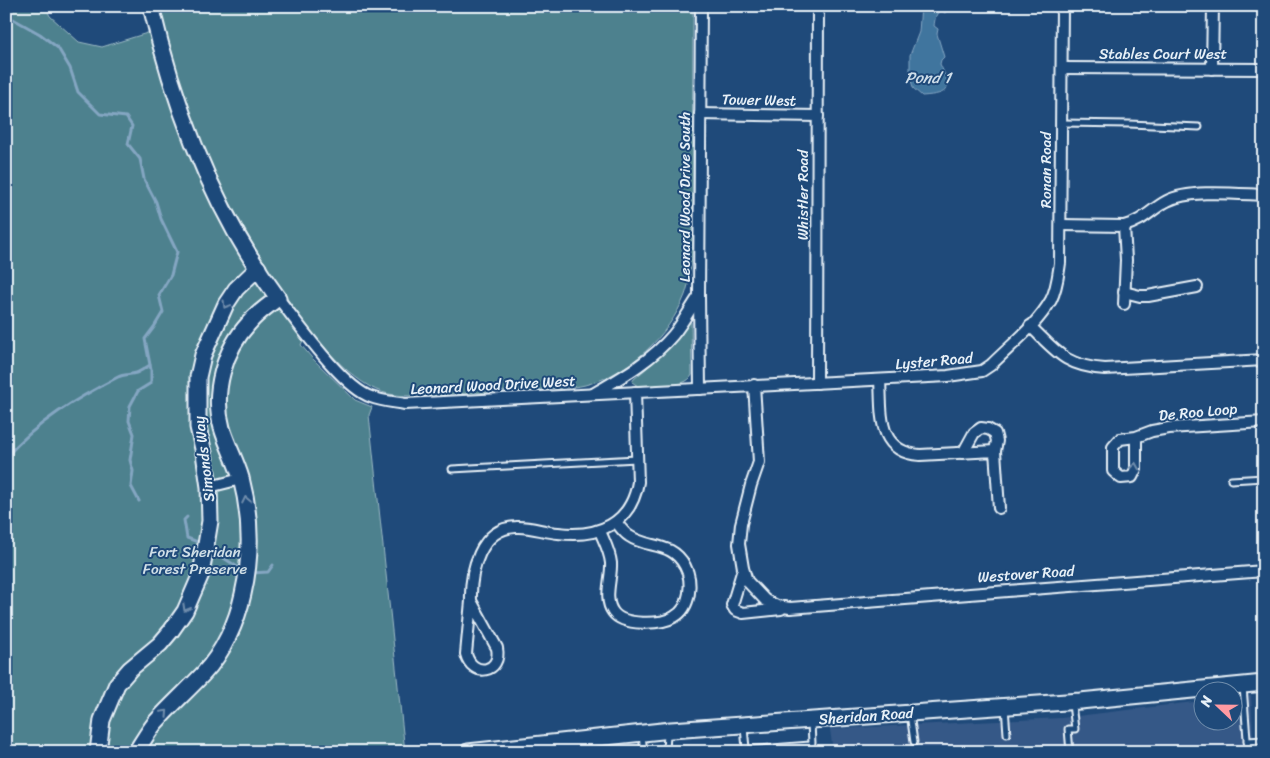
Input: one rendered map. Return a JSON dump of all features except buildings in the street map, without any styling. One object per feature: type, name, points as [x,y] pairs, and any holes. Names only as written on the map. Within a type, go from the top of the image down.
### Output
[{"type":"street","points":[[152,6],[170,76],[204,167],[241,242],[278,298]]},
{"type":"street","name":"Leonard Wood Drive South","points":[[700,388],[701,6]]},
{"type":"street","name":"Whistler Road","points":[[817,383],[818,6]]},
{"type":"street","name":"Ronan Road","points":[[1030,326],[1046,307],[1057,284],[1060,263],[1062,6]]},
{"type":"street","points":[[1212,69],[1213,6]]},
{"type":"street","name":"Stables Court West","points":[[1062,68],[1264,69]]},
{"type":"street","name":"Tower West","points":[[700,114],[818,116]]},
{"type":"street","points":[[1061,225],[1124,226],[1148,215],[1167,201],[1191,194],[1264,195]]},
{"type":"street","points":[[1124,226],[1126,260],[1124,304]]},
{"type":"street","name":"Simonds Way","points":[[98,752],[102,720],[117,684],[130,669],[160,644],[171,631],[194,593],[204,563],[210,529],[209,487],[198,427],[198,377],[203,355],[226,304],[236,289],[258,268]]},
{"type":"street","points":[[1124,292],[1148,296],[1197,287]]},
{"type":"street","points":[[592,395],[636,368],[657,352],[674,334],[699,296]]},
{"type":"street","name":"Simonds Way","points":[[136,752],[154,725],[204,674],[235,623],[244,593],[250,536],[249,514],[241,480],[222,428],[219,412],[220,385],[222,370],[238,336],[250,322],[278,298]]},
{"type":"street","name":"Leonard Wood Drive West","points":[[278,298],[324,357],[356,388],[372,398],[405,404],[635,392]]},
{"type":"street","points":[[1030,326],[1066,359],[1090,368],[1105,369],[1264,360]]},
{"type":"street","name":"Lyster Road","points":[[635,392],[948,376],[982,371],[991,365],[1030,326]]},
{"type":"street","points":[[880,380],[883,430],[896,448],[910,454],[995,451]]},
{"type":"street","name":"Westover Road","points":[[754,385],[759,462],[741,524],[740,544],[743,568],[747,581],[765,600],[777,606],[790,608]]},
{"type":"street","points":[[470,601],[497,648],[499,656],[497,662],[486,670],[473,667],[468,662],[466,654],[471,579],[484,545],[493,535],[515,526],[572,534],[600,531],[616,522],[625,513],[636,492],[638,482],[635,392]]},
{"type":"street","name":"De Roo Loop","points":[[1136,438],[1152,431],[1169,428],[1264,422]]},
{"type":"street","points":[[963,452],[974,433],[981,428],[995,433],[1000,508]]},
{"type":"street","points":[[209,487],[241,480]]},
{"type":"street","points":[[600,531],[611,562],[609,605],[618,618],[634,623],[666,621],[676,617],[683,610],[688,600],[689,577],[685,565],[669,549],[629,536],[616,522]]},
{"type":"street","name":"Westover Road","points":[[743,568],[732,604],[735,610],[743,613],[1264,571]]},
{"type":"street","name":"Sheridan Road","points":[[468,752],[558,747],[667,730],[1072,702],[1264,683]]},
{"type":"lane","points":[[1062,123],[1199,127]]},
{"type":"lane","points":[[452,468],[637,459]]},
{"type":"lane","points":[[1231,480],[1264,478]]},
{"type":"lane","points":[[1243,685],[1248,752]]},
{"type":"lane","points":[[1070,752],[1068,729],[1075,728],[1072,702]]},
{"type":"lane","points":[[1004,706],[1007,734]]},
{"type":"lane","points":[[910,713],[914,742]]},
{"type":"lane","points":[[744,725],[746,748],[748,750],[810,745],[812,743],[810,720]]},
{"type":"lane","points":[[666,752],[667,730]]},
{"type":"lane","points":[[641,733],[644,752]]},
{"type":"lane","points":[[1248,741],[1264,740]]},
{"type":"shaded area","points":[[1251,695],[1254,752],[833,752],[830,729],[1061,718],[1192,702],[1192,730],[1242,730],[1242,696]]},
{"type":"green space","name":"Fort Sheridan Forest Preserve","points":[[6,6],[45,6],[50,16],[79,42],[102,47],[157,30],[207,175],[306,333],[301,345],[355,400],[372,407],[369,415],[405,752],[6,752]]},
{"type":"green space","points":[[158,6],[693,6],[691,269],[685,295],[669,325],[646,351],[632,362],[601,380],[582,386],[413,396],[389,394],[362,382],[334,358],[306,324],[278,285],[231,204],[200,140],[187,107],[170,57]]},
{"type":"green space","points":[[690,321],[692,375],[689,379],[676,384],[660,386],[638,386],[632,382],[663,352],[687,322]]},
{"type":"water","name":"Pond 1","points":[[921,6],[952,6],[945,13],[941,10],[938,13],[934,26],[938,29],[937,34],[944,57],[940,64],[946,79],[946,89],[939,94],[922,96],[913,88],[910,75],[910,55],[919,32]]},
{"type":"waterway","points":[[6,15],[40,34],[58,48],[70,68],[78,92],[100,114],[126,117],[132,126],[128,144],[140,159],[144,179],[177,252],[171,275],[159,295],[163,312],[145,339],[151,370],[151,383],[138,391],[130,406],[129,421],[134,434],[130,460],[133,471],[131,486],[139,501]]},
{"type":"waterway","points":[[6,457],[44,422],[73,402],[118,377],[136,373],[150,365]]},
{"type":"waterway","points":[[187,517],[184,520],[187,538],[198,542]]},
{"type":"waterway","points":[[210,549],[242,570]]},
{"type":"waterway","points":[[252,573],[268,572],[273,565]]}]
